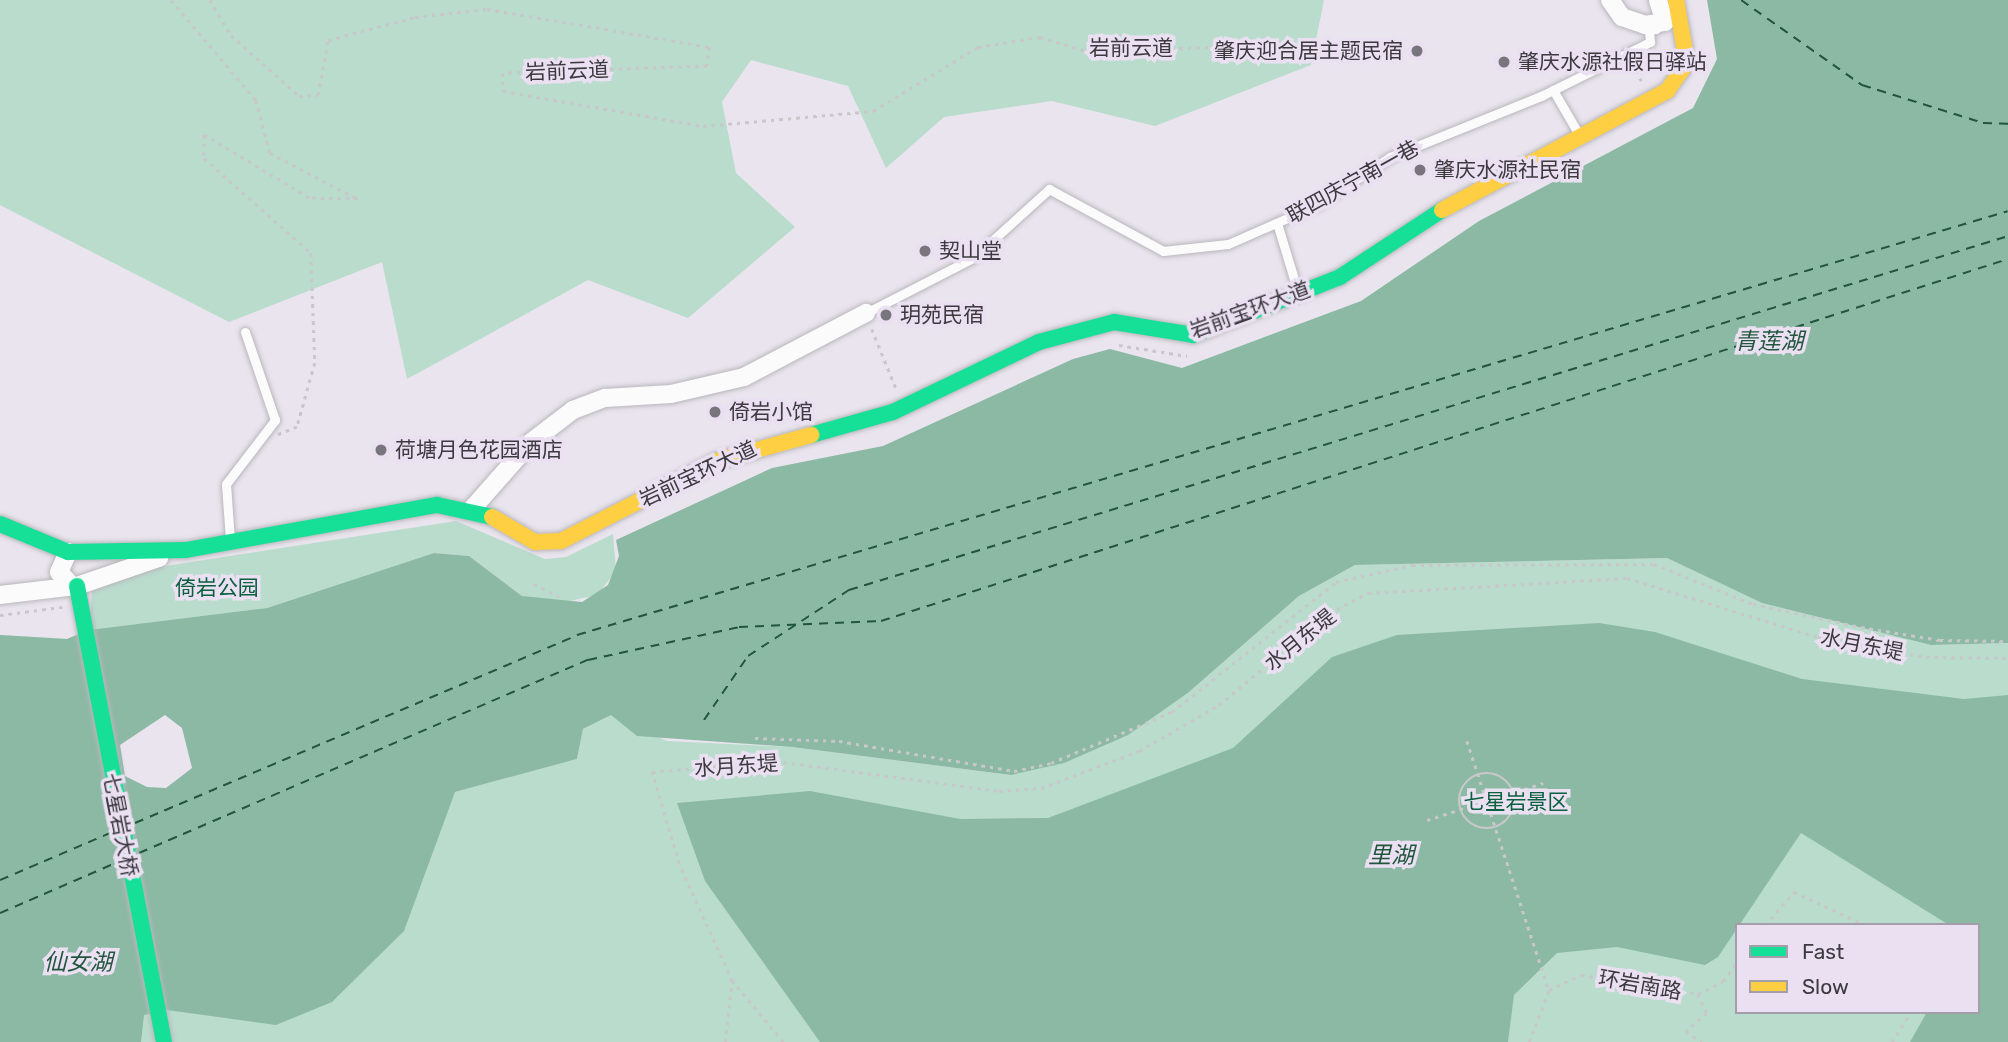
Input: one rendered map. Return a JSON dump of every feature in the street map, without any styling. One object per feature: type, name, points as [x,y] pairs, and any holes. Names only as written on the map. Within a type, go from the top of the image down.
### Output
[{"type":"street","points":[[1610,0],[1622,17],[1645,25],[1665,22],[1658,0]]},
{"type":"street","name":"岩前宝环大道","points":[[471,510],[535,542],[561,541],[717,461],[904,407],[1082,327],[1114,323],[1193,335],[1299,293],[1367,262],[1423,220],[1579,135],[1652,102],[1687,62],[1685,23],[1676,0]]},
{"type":"street","points":[[73,551],[186,550],[230,545],[414,506],[471,510],[530,443],[573,410],[605,398],[671,394],[744,377],[866,313]]},
{"type":"street","points":[[0,524],[92,560],[80,582]]},
{"type":"street","points":[[0,595],[80,582],[186,550]]},
{"type":"street","points":[[73,551],[59,572],[80,582]]},
{"type":"street","name":"七星岩大桥","points":[[80,582],[80,626],[164,1042]]},
{"type":"lane","name":"联四庆宁南一巷","points":[[866,313],[973,258],[1049,189],[1163,251],[1228,244],[1277,223],[1390,157],[1553,90],[1650,42],[1649,30],[1685,23]]},
{"type":"lane","points":[[1553,90],[1579,135]]},
{"type":"lane","points":[[1277,223],[1299,293]]},
{"type":"lane","points":[[230,545],[226,484],[275,420],[245,332]]},
{"type":"path","points":[[171,0],[257,100],[270,153],[358,199],[309,198],[204,135],[204,158],[311,253],[315,363],[297,427],[278,440],[275,420]]},
{"type":"path","name":"岩前云道","points":[[210,0],[231,35],[299,96],[318,95],[328,40],[415,17],[487,9],[710,47],[707,66],[503,73],[503,91],[703,126],[873,111],[978,47],[1040,37],[1086,51],[1278,45]]},
{"type":"path","points":[[1627,53],[1652,102]]},
{"type":"path","points":[[866,313],[904,407]]},
{"type":"path","points":[[755,738],[839,741],[1014,771],[1051,763],[1172,712],[1336,583],[1412,565],[1654,564],[1753,604],[1861,627],[1940,640],[2008,640]]},
{"type":"path","name":"水月东堤","points":[[732,981],[679,864],[652,772],[775,761],[999,791],[1041,788],[1139,751],[1219,705],[1329,613],[1368,593],[1627,578],[1818,637],[1926,657],[2008,659]]},
{"type":"path","points":[[534,584],[559,596]]},
{"type":"path","points":[[0,615],[79,605]]},
{"type":"path","points":[[1467,741],[1543,983],[1549,990],[1529,1042]]},
{"type":"path","points":[[1479,774],[1504,778],[1514,792],[1513,810],[1493,828],[1476,826],[1460,808],[1465,783],[1479,774]]},
{"type":"path","points":[[1427,820],[1543,783]]},
{"type":"path","points":[[1767,923],[1794,892],[1861,923]]},
{"type":"path","name":"环岩南路","points":[[1549,990],[1581,975],[1698,994],[1723,981],[1735,966]]},
{"type":"path","points":[[725,1042],[732,981]]},
{"type":"path","points":[[732,981],[783,1042]]},
{"type":"path","points":[[1698,994],[1707,1013],[1686,1031],[1701,1042]]},
{"type":"path","points":[[1892,1042],[1910,1014]]},
{"type":"green space","points":[[0,0],[1324,0],[1311,65],[1155,126],[1052,101],[944,117],[886,168],[848,86],[751,60],[722,102],[736,173],[795,227],[688,318],[588,280],[407,379],[382,262],[229,322],[0,205]]},
{"type":"green space","name":"七星岩景区","points":[[456,521],[545,559],[566,557],[613,534],[616,571],[597,595],[556,604],[522,596],[469,556],[434,553],[267,608],[90,630],[167,1009],[438,831],[455,792],[577,759],[583,729],[611,715],[667,741],[792,747],[1011,775],[1189,692],[1299,596],[1355,565],[1667,558],[1762,603],[1931,645],[2008,643],[2008,1042],[0,1042],[0,635],[67,639],[89,630],[92,591],[120,573]]},
{"type":"water","name":"青莲湖","points":[[1707,0],[2008,0],[2008,643],[1931,645],[1762,603],[1667,558],[1355,565],[1299,596],[1189,692],[1128,735],[1064,763],[1011,775],[792,747],[637,736],[611,715],[583,729],[577,759],[455,792],[404,931],[332,1002],[276,1025],[167,1010],[144,1015],[141,1042],[0,1042],[0,635],[67,639],[89,630],[267,608],[434,553],[469,556],[522,596],[582,602],[608,585],[619,556],[616,540],[772,468],[883,446],[1073,359],[1110,349],[1182,368],[1361,301],[1479,221],[1693,108],[1717,59]],"holes":[[[165,715],[182,728],[192,768],[166,788],[147,787],[125,776],[120,745]]]},
{"type":"water","name":"里湖","points":[[1599,623],[1655,632],[1802,679],[1964,699],[2008,695],[2008,1042],[1910,1042],[1926,1014],[1980,1014],[1980,923],[1946,923],[1801,833],[1741,923],[1735,923],[1735,932],[1718,957],[1705,965],[1617,947],[1557,953],[1514,995],[1508,1042],[820,1042],[705,881],[677,803],[810,791],[960,819],[1048,818],[1233,748],[1332,657],[1397,635]]},
{"type":"ferry route","points":[[1741,0],[1862,85],[1983,123],[2008,124]]},
{"type":"ferry route","points":[[135,823],[577,635],[2008,211]]},
{"type":"ferry route","points":[[704,720],[748,656],[849,590],[2008,236]]},
{"type":"ferry route","points":[[139,853],[588,660],[739,627],[881,621],[2008,259]]},
{"type":"ferry route","points":[[0,880],[110,833]]},
{"type":"ferry route","points":[[0,913],[118,862]]},
{"type":"traffic: fast","points":[[811,435],[893,412],[1039,342],[1114,322],[1193,335],[1340,277],[1442,210]]},
{"type":"traffic: fast","points":[[0,524],[68,552],[186,550],[437,505],[492,517]]},
{"type":"traffic: fast","points":[[77,586],[164,1042]]},
{"type":"traffic: slow","points":[[1442,210],[1667,91],[1687,62],[1676,0]]},
{"type":"traffic: slow","points":[[492,517],[535,542],[561,541],[717,461],[811,435]]},
{"type":"place","name":"肇庆迎合居主题民宿","points":[[1417,51]]},
{"type":"place","name":"肇庆水源社假日驿站","points":[[1504,62]]},
{"type":"place","name":"肇庆水源社民宿","points":[[1420,170]]},
{"type":"place","name":"契山堂","points":[[925,251]]},
{"type":"place","name":"玥苑民宿","points":[[886,315]]},
{"type":"place","name":"倚岩小馆","points":[[715,412]]},
{"type":"place","name":"荷塘月色花园酒店","points":[[381,450]]},
{"type":"park label","name":"倚岩公园","points":[[217,588]]},
{"type":"water label","name":"仙女湖","points":[[78,962]]}]
